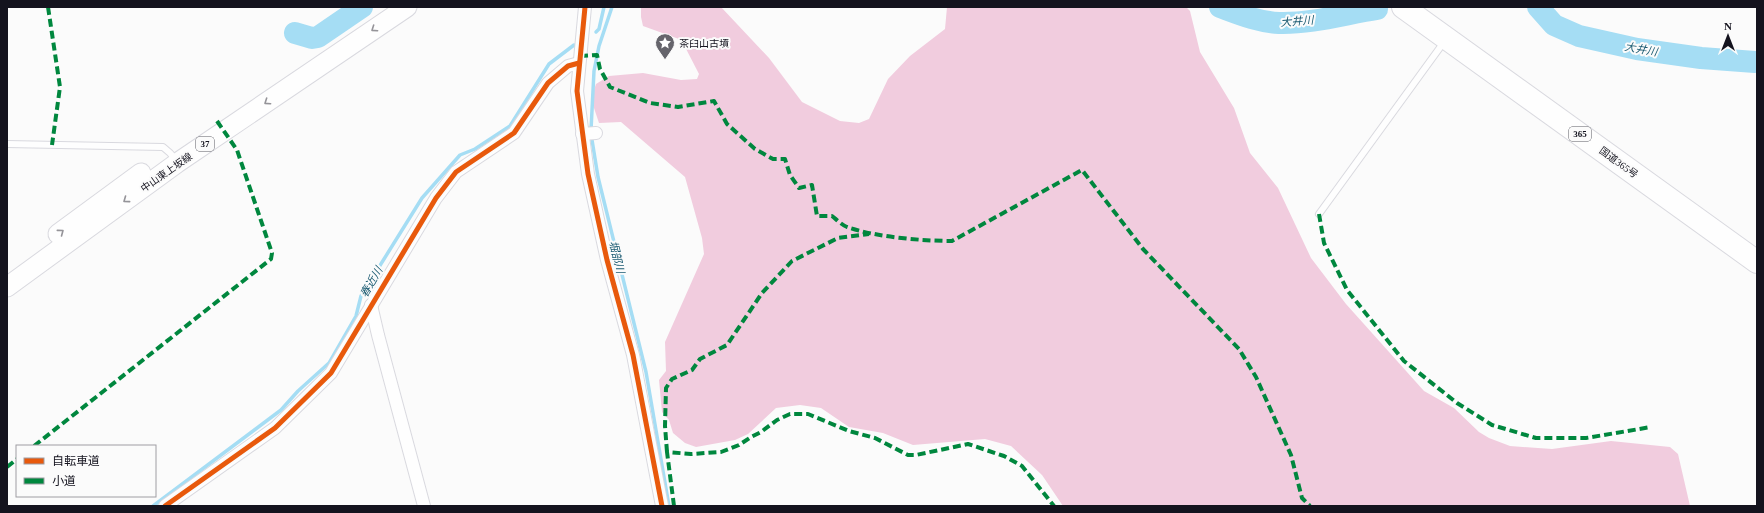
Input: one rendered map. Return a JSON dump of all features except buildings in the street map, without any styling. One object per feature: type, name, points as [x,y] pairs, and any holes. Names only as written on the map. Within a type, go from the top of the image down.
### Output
[{"type":"highway","name":"国道365号","points":[[1403,7],[1757,262]]},
{"type":"main road","name":"中山東上坂線","points":[[7,287],[174,158],[384,7]]},
{"type":"main road","name":"中山東上坂線","points":[[7,272],[102,200],[174,158],[407,7]]},
{"type":"street","points":[[585,7],[577,91],[588,134],[588,174],[607,260],[633,355],[662,506]]},
{"type":"street","points":[[165,506],[275,428],[331,373],[436,198],[456,172],[514,132],[548,84],[568,66],[580,64]]},
{"type":"street","points":[[371,305],[424,506]]},
{"type":"lane","points":[[1319,214],[1447,38]]},
{"type":"lane","points":[[7,144],[163,147],[174,158]]},
{"type":"shaded area","points":[[641,7],[721,7],[769,58],[802,102],[840,121],[859,123],[869,119],[888,79],[910,56],[945,29],[947,7],[1186,7],[1190,11],[1200,52],[1234,108],[1250,153],[1278,188],[1311,258],[1346,304],[1424,391],[1454,408],[1479,432],[1489,438],[1510,446],[1552,449],[1611,441],[1670,447],[1678,454],[1690,506],[1063,506],[1042,475],[1011,446],[985,439],[913,445],[883,433],[849,427],[821,408],[800,405],[776,408],[748,434],[735,440],[696,447],[685,443],[673,433],[669,420],[662,412],[659,380],[666,371],[665,342],[704,254],[702,238],[685,177],[621,122],[599,123],[591,99],[596,84],[609,76],[643,73],[681,80],[697,79],[699,74],[683,43],[679,39],[643,26]]},
{"type":"waterway","points":[[295,33],[312,38],[318,37],[362,7]]},
{"type":"waterway","name":"春近川","points":[[596,32],[599,29],[604,7]]},
{"type":"waterway","name":"堀部川","points":[[612,7],[599,46],[594,71],[591,130],[592,140],[598,177],[646,372],[669,506]]},
{"type":"waterway","name":"大井川","points":[[1220,7],[1241,15],[1279,23],[1303,22],[1377,9]]},
{"type":"waterway","name":"大井川","points":[[1538,7],[1554,25],[1579,36],[1637,49],[1701,58],[1755,62]]},
{"type":"waterway","name":"春近川","points":[[153,506],[281,410],[298,391],[329,363],[356,316],[361,296],[422,198],[460,155],[475,149],[510,126],[549,64],[574,45]]},
{"type":"marked path","points":[[48,7],[60,87],[52,145]]},
{"type":"marked path","points":[[580,56],[597,55],[600,69],[610,87],[650,103],[678,107],[714,101],[727,124],[755,149],[773,159],[785,159],[790,175],[799,188],[812,185],[817,216],[832,216],[847,227],[871,233],[913,239],[952,241],[1082,170],[1143,249],[1239,349],[1256,377],[1291,455],[1302,498],[1310,506]]},
{"type":"marked path","points":[[35,445],[271,259],[272,253],[237,150],[217,121]]},
{"type":"marked path","points":[[1319,214],[1324,243],[1347,290],[1404,361],[1457,403],[1492,425],[1536,438],[1586,438],[1651,427]]},
{"type":"marked path","points":[[667,452],[665,426],[666,388],[672,379],[692,370],[700,359],[727,345],[762,293],[792,261],[838,238],[869,234]]},
{"type":"marked path","points":[[674,506],[667,452],[691,454],[721,452],[739,445],[761,432],[777,420],[790,414],[808,414],[849,431],[875,438],[908,455],[916,455],[968,444],[1004,456],[1022,466],[1054,506]]},
{"type":"marked path","points":[[7,467],[16,460]]},
{"type":"cycle path","points":[[585,7],[577,91],[588,174],[607,260],[633,355],[662,506]]},
{"type":"cycle path","points":[[165,506],[275,428],[331,373],[436,198],[456,172],[514,133],[548,83],[568,66],[579,63]]},
{"type":"place","name":"茶臼山古墳","points":[[665,60]]}]
